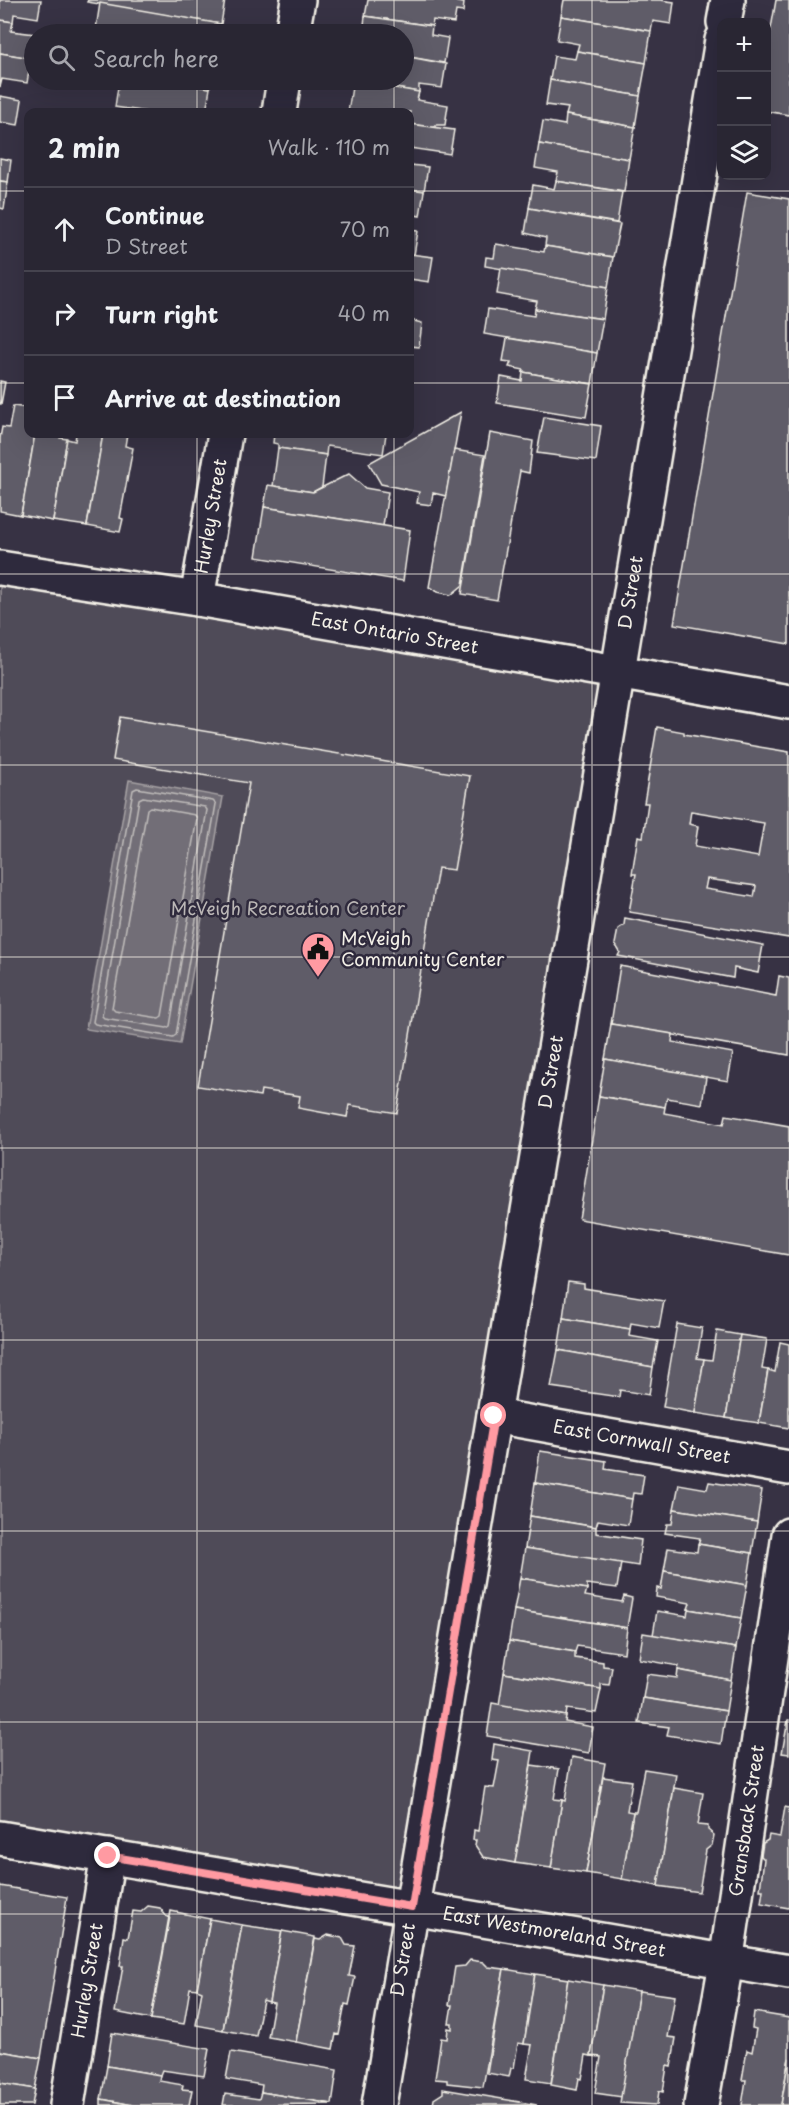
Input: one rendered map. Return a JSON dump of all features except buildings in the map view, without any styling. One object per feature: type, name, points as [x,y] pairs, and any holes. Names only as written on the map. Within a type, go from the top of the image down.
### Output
[{"type":"street","points":[[294,24],[298,0]]},
{"type":"street","points":[[725,18],[728,0]]},
{"type":"street","name":"D Street","points":[[379,2105],[717,70]]},
{"type":"street","points":[[280,108],[282,90]]},
{"type":"street","name":"Hurley Street","points":[[197,599],[224,438]]},
{"type":"street","name":"East Ontario Street","points":[[0,568],[197,599],[789,702]]},
{"type":"street","name":"East Cornwall Street","points":[[494,1416],[789,1468]]},
{"type":"street","name":"Gransback Street","points":[[701,2105],[726,1962],[789,1535]]},
{"type":"street","name":"East Westmoreland Street","points":[[0,1838],[789,1972]]},
{"type":"street","name":"Hurley Street","points":[[67,2105],[108,1856]]},
{"type":"green space","name":"McVeigh Recreation Center","points":[[0,570],[618,671],[412,1907],[0,1838]]},
{"type":"water","points":[[129,780],[223,797],[180,1044],[86,1029]]},
{"type":"place","name":"McVeigh Community Center","points":[[318,978]]},
{"type":"route","points":[[108,1856],[412,1907],[494,1416]]}]
